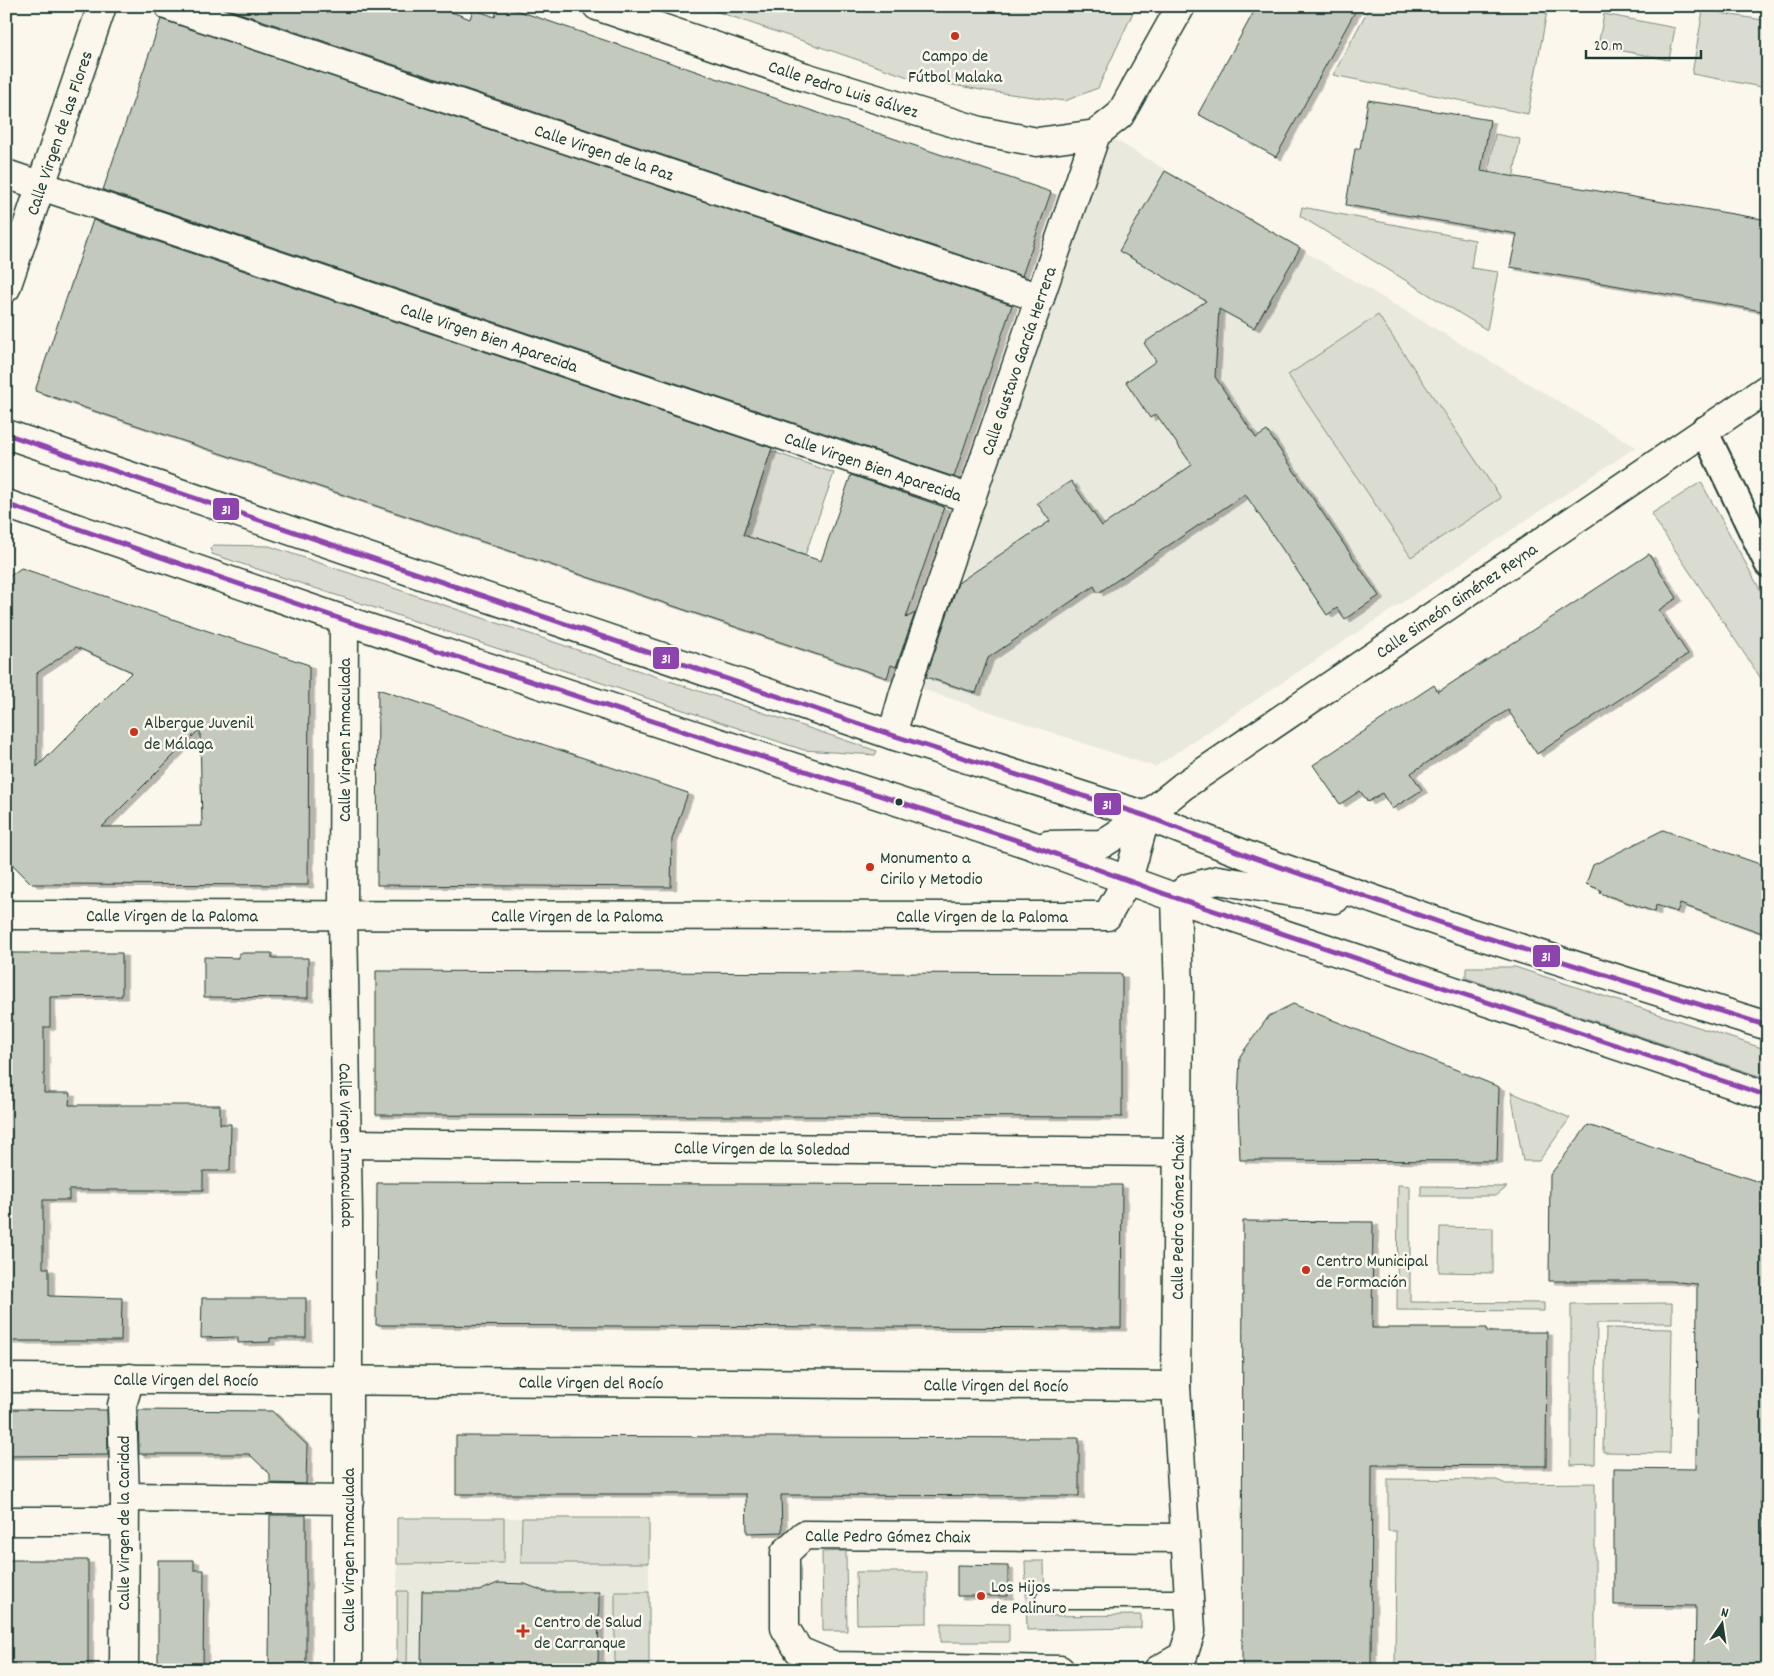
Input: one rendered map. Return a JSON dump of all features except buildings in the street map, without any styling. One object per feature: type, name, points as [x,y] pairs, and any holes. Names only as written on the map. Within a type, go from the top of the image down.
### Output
[{"type":"street","name":"Calle Virgen de las Flores","points":[[6,288],[102,6]]},
{"type":"street","name":"Calle Virgen de la Paz","points":[[169,6],[1040,298]]},
{"type":"street","name":"Calle Pedro Luis Gálvez","points":[[597,6],[804,77],[980,131],[1037,142],[1096,134]]},
{"type":"street","points":[[1096,134],[1120,115],[1181,6]]},
{"type":"street","name":"Calle Gustavo García Herrera","points":[[892,735],[1096,134]]},
{"type":"street","name":"Calle Virgen Bien Aparecida","points":[[6,174],[972,499]]},
{"type":"street","name":"Calle Simeón Giménez Reyna","points":[[1031,845],[1102,844],[1146,816],[1183,786],[1768,388]]},
{"type":"street","points":[[1704,430],[1768,564]]},
{"type":"street","points":[[6,434],[892,735],[1146,816],[1254,858],[1382,903],[1768,1026]]},
{"type":"street","points":[[6,504],[344,620],[1031,845],[1176,898],[1768,1096]]},
{"type":"street","name":"Calle Virgen Inmaculada","points":[[344,620],[343,916],[346,1144],[346,1379],[349,1500],[348,1670]]},
{"type":"street","points":[[1128,879],[1146,816]]},
{"type":"street","name":"Calle Virgen de la Paloma","points":[[6,915],[1107,916],[1128,879]]},
{"type":"street","points":[[1176,898],[1188,888],[1218,880],[1240,882],[1318,898],[1382,903]]},
{"type":"street","name":"Calle Pedro Gómez Chaix","points":[[1158,1670],[1184,1656],[1191,1630],[1176,1386],[1179,991],[1176,898]]},
{"type":"street","name":"Calle Virgen de la Soledad","points":[[346,1144],[1178,1152]]},
{"type":"street","name":"Calle Virgen del Rocío","points":[[6,1378],[1176,1386]]},
{"type":"street","name":"Calle Virgen de la Caridad","points":[[124,1670],[122,1405],[130,1378]]},
{"type":"street","points":[[6,1521],[124,1509],[349,1500]]},
{"type":"street","name":"Calle Pedro Gómez Chaix","points":[[1060,1670],[835,1666],[799,1651],[785,1628],[785,1553],[804,1535],[1184,1538]]},
{"type":"lane","points":[[1045,1599],[1190,1599]]},
{"type":"shaded area","name":"Campo de Fútbol Malaka","points":[[701,6],[1136,6],[1098,88],[1065,101],[987,91],[908,77]]},
{"type":"shaded area","points":[[1370,6],[1548,6],[1528,114],[1333,75]]},
{"type":"shaded area","points":[[1703,10],[1768,21],[1767,88],[1692,74]]},
{"type":"shaded area","points":[[1604,14],[1675,28],[1669,60],[1598,46]]},
{"type":"shaded area","points":[[1495,134],[1520,139],[1504,232],[1488,229],[1495,187],[1486,185]]},
{"type":"shaded area","points":[[1107,135],[1636,447],[1155,767],[919,688]]},
{"type":"shaded area","points":[[1302,207],[1475,240],[1471,268],[1498,272],[1487,330],[1300,216]]},
{"type":"shaded area","points":[[1378,315],[1501,498],[1411,557],[1288,375]]},
{"type":"shaded area","points":[[771,451],[834,473],[805,555],[743,535]]},
{"type":"shaded area","points":[[1701,482],[1768,604],[1768,689],[1651,514]]},
{"type":"shaded area","points":[[213,545],[269,546],[877,751],[875,755],[804,750],[212,554],[210,548]]},
{"type":"shaded area","points":[[1466,967],[1515,967],[1768,1050],[1768,1079],[1466,978]]},
{"type":"shaded area","points":[[1511,1092],[1570,1118],[1539,1161],[1523,1161]]},
{"type":"shaded area","points":[[1398,1185],[1410,1186],[1410,1302],[1544,1303],[1544,1311],[1397,1310]]},
{"type":"shaded area","points":[[1421,1186],[1507,1187],[1496,1196],[1421,1196]]},
{"type":"shaded area","points":[[1440,1227],[1493,1228],[1493,1273],[1439,1272]]},
{"type":"shaded area","points":[[1672,1303],[1672,1323],[1597,1323],[1595,1464],[1571,1465],[1571,1304]]},
{"type":"shaded area","points":[[1606,1328],[1672,1329],[1670,1453],[1603,1452]]},
{"type":"shaded area","points":[[1388,1479],[1497,1480],[1506,1484],[1595,1483],[1595,1670],[1395,1670],[1396,1531],[1388,1531]]},
{"type":"shaded area","name":"Centro de Salud de Carranque","points":[[397,1518],[649,1518],[649,1670],[397,1670]]},
{"type":"shaded area","points":[[397,1518],[504,1518],[504,1563],[397,1564]]},
{"type":"shaded area","points":[[522,1518],[649,1518],[649,1563],[521,1563]]},
{"type":"shaded area","points":[[846,1551],[847,1631],[823,1631],[822,1552]]},
{"type":"shaded area","points":[[1025,1561],[1044,1561],[1045,1616],[1141,1615],[1141,1628],[1027,1630]]},
{"type":"shaded area","points":[[856,1572],[927,1572],[927,1623],[857,1624]]},
{"type":"shaded area","points":[[397,1591],[408,1591],[407,1670],[397,1670]]},
{"type":"shaded area","points":[[615,1592],[649,1592],[649,1670],[615,1670]]},
{"type":"shaded area","points":[[941,1623],[1009,1624],[1009,1642],[941,1642]]},
{"type":"transit line","name":"31","points":[[6,434],[892,735],[1146,816],[1254,858],[1462,930],[1768,1026]]},
{"type":"transit line","name":"31","points":[[6,504],[344,620],[1031,845],[1176,898],[1768,1096]]},
{"type":"place","name":"Campo de Fútbol Malaka","points":[[955,36]]},
{"type":"place","name":"Albergue Juvenil de Málaga","points":[[134,732]]},
{"type":"place","name":"Monumento a Cirilo y Metodio","points":[[870,867]]},
{"type":"place","name":"Centro Municipal de Formación","points":[[1306,1270]]},
{"type":"place","name":"Los Hijos de Palinuro","points":[[981,1596]]},
{"type":"place","name":"Centro de Salud de Carranque","points":[[523,1631]]}]
